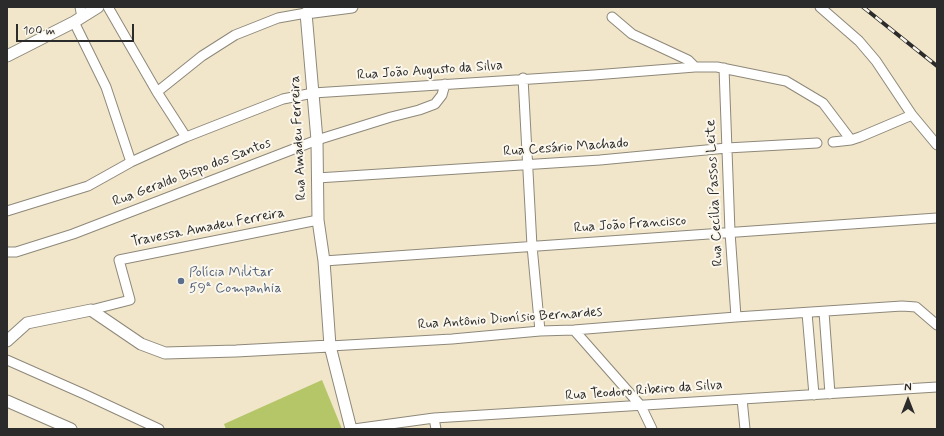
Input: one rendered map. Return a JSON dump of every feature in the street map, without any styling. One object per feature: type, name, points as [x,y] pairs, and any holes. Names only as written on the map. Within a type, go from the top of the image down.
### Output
[{"type":"street","points":[[7,56],[79,15],[98,7]]},
{"type":"street","points":[[108,7],[157,92],[186,138]]},
{"type":"street","points":[[157,92],[202,56],[235,35],[278,18],[352,7]]},
{"type":"street","points":[[820,7],[864,46],[876,61],[912,115],[937,145]]},
{"type":"street","name":"Rua Amadeu Ferreira","points":[[306,13],[317,140],[318,220],[324,261],[330,346],[350,429]]},
{"type":"street","points":[[79,15],[106,87],[131,162]]},
{"type":"street","points":[[612,17],[632,34],[688,60],[695,67]]},
{"type":"street","name":"Rua João Augusto da Silva","points":[[7,211],[88,186],[131,162],[186,138],[283,99],[313,93],[523,78],[594,75],[695,67],[717,67],[786,81],[823,103],[851,140]]},
{"type":"street","name":"Rua Cecília Passos Leite","points":[[724,68],[730,232],[736,317]]},
{"type":"street","points":[[523,78],[532,246],[540,331]]},
{"type":"street","name":"Rua Geraldo Bispo dos Santos","points":[[7,252],[16,252],[73,234],[317,140],[435,104],[442,95],[445,84]]},
{"type":"street","points":[[833,142],[851,140],[912,115]]},
{"type":"street","name":"Rua Cesário Machado","points":[[318,178],[600,160],[727,148],[817,143]]},
{"type":"street","name":"Rua João Francisco","points":[[324,261],[937,218]]},
{"type":"street","name":"Travessa Amadeu Ferreira","points":[[91,310],[130,300],[119,260],[318,220]]},
{"type":"street","name":"Rua Antônio Dionísio Bernardes","points":[[91,310],[141,344],[164,353],[236,351],[452,339],[540,331],[574,330],[736,317],[909,306],[916,307],[937,326]]},
{"type":"street","points":[[7,341],[27,323],[91,310]]},
{"type":"street","points":[[824,312],[830,394]]},
{"type":"street","points":[[807,313],[814,395]]},
{"type":"street","points":[[574,330],[641,406],[652,429]]},
{"type":"street","points":[[7,360],[160,429]]},
{"type":"street","name":"Rua Teodoro Ribeiro da Silva","points":[[354,429],[434,418],[937,387]]},
{"type":"street","points":[[742,399],[745,429]]},
{"type":"street","points":[[7,401],[72,429]]},
{"type":"street","points":[[434,418],[436,429]]},
{"type":"green space","points":[[322,380],[342,429],[226,429],[224,424]]},
{"type":"railway","points":[[863,7],[937,66]]},
{"type":"place","name":"Polícia Militar 59ª Companhia","points":[[181,281]]}]
